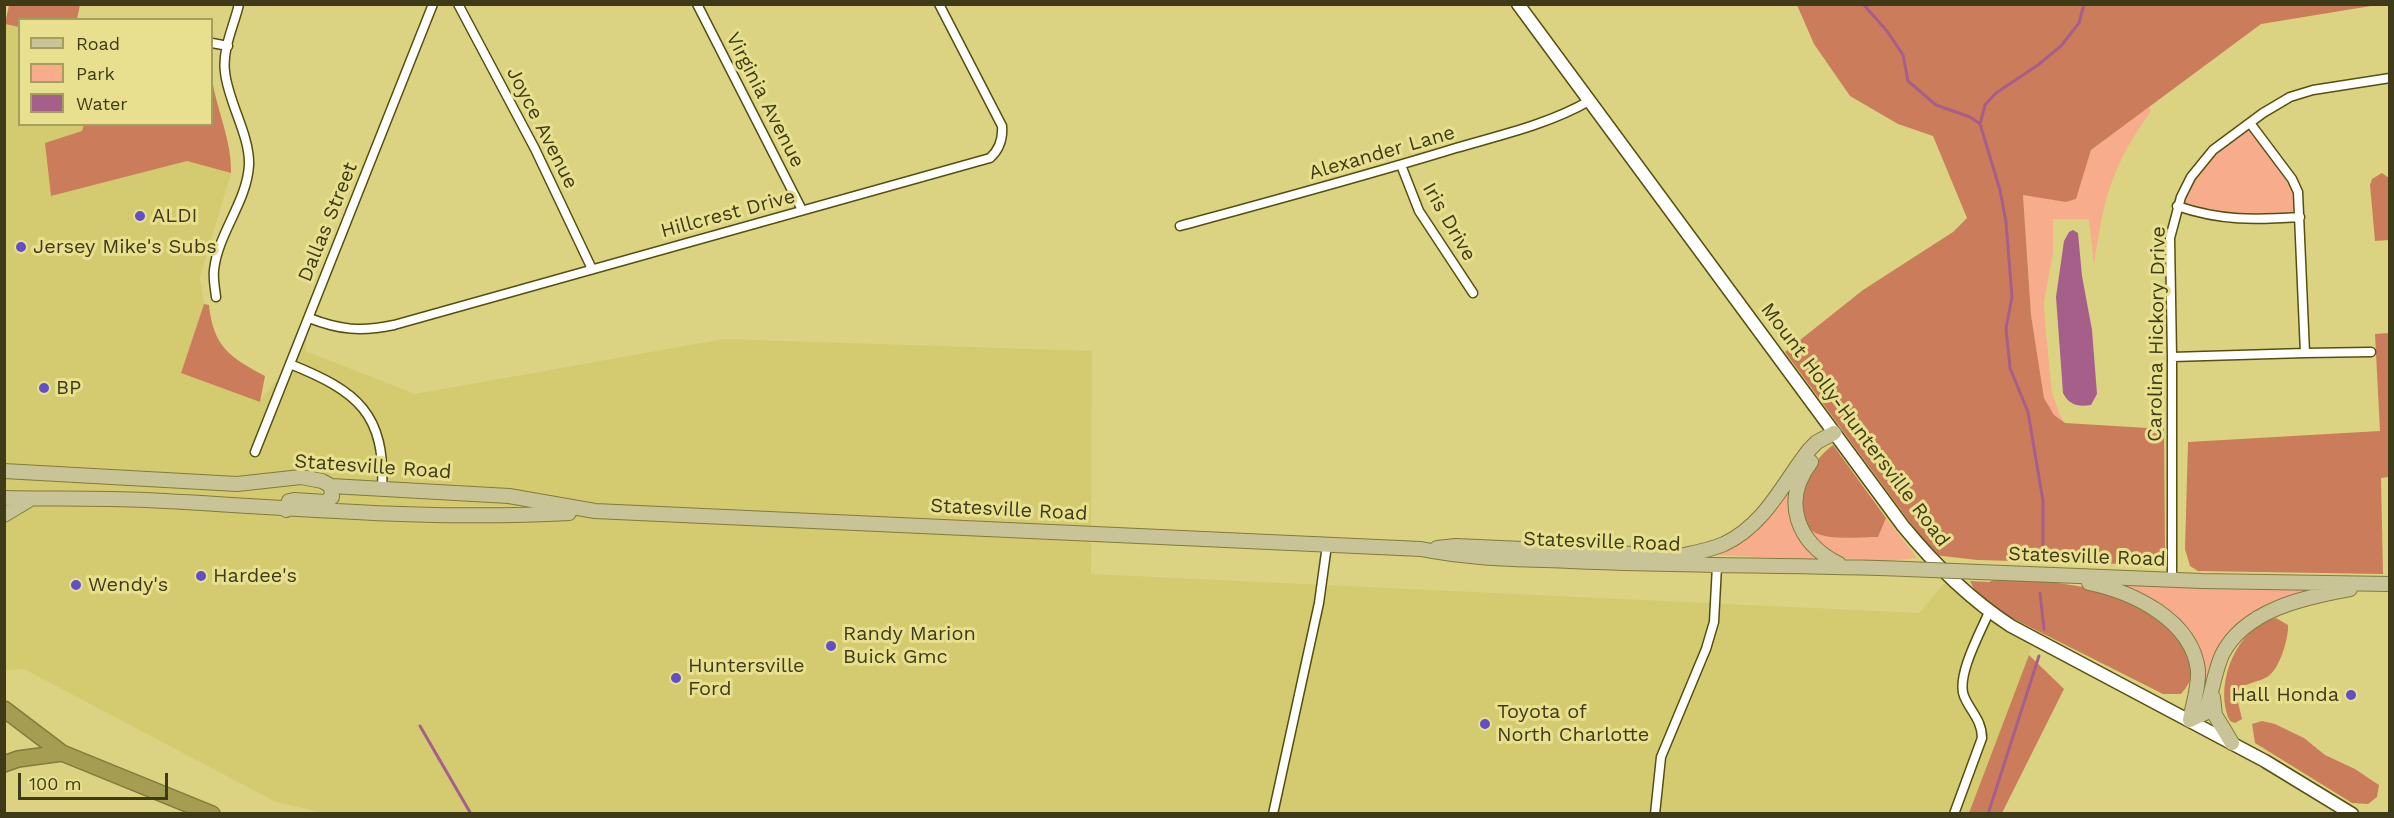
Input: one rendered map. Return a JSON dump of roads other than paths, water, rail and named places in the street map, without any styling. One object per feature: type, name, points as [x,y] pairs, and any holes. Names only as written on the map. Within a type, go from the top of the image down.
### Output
[{"type":"highway","points":[[4,695],[26,723]]},
{"type":"highway","points":[[4,709],[26,723],[62,753],[212,813]]},
{"type":"highway","points":[[4,764],[18,759],[62,753]]},
{"type":"main road","name":"Mount Holly-Huntersville Road","points":[[1518,4],[1834,433],[1928,556],[1955,584],[1989,612],[2033,638],[2232,743],[2352,813]]},
{"type":"main road","points":[[1679,556],[1714,548],[1744,532],[1769,507],[1809,450],[1817,442],[1834,433]]},
{"type":"main road","points":[[1834,433],[1804,471],[1798,486],[1796,503],[1801,528],[1809,543],[1822,555],[1843,566]]},
{"type":"main road","points":[[4,462],[22,471]]},
{"type":"main road","name":"Statesville Road","points":[[4,471],[237,484],[301,477],[314,478],[331,486],[509,496],[595,511]]},
{"type":"main road","points":[[286,510],[289,501],[326,502],[332,497],[331,486]]},
{"type":"main road","name":"Statesville Road","points":[[4,498],[144,500],[286,510],[398,514],[515,515],[595,511],[1421,549],[1456,546],[1757,559],[1782,564]]},
{"type":"main road","points":[[4,514],[31,499]]},
{"type":"main road","name":"Statesville Road","points":[[1421,549],[1455,556],[1717,566],[1756,567],[1782,564],[2049,576],[2387,584]]},
{"type":"main road","points":[[2049,576],[2100,586],[2129,595],[2155,609],[2178,629],[2192,650],[2198,671],[2197,689],[2190,720]]},
{"type":"main road","points":[[2190,720],[2205,713],[2218,667],[2227,647],[2251,623],[2291,603],[2344,590],[2387,584]]},
{"type":"main road","points":[[2212,692],[2215,715],[2232,743]]},
{"type":"street","points":[[216,297],[214,269],[217,257],[249,166],[225,69],[228,46],[239,4]]},
{"type":"street","name":"Dallas Street","points":[[255,452],[433,4]]},
{"type":"street","name":"Joyce Avenue","points":[[458,4],[535,149],[592,269]]},
{"type":"street","name":"Virginia Avenue","points":[[697,4],[802,210]]},
{"type":"street","name":"Hillcrest Drive","points":[[309,318],[342,329],[367,331],[394,325],[981,162],[995,153],[1003,135],[1002,126],[939,4]]},
{"type":"street","points":[[213,43],[228,46]]},
{"type":"street","name":"Carolina Hickory Drive","points":[[2172,580],[2170,238],[2177,206],[2191,177],[2213,150],[2290,97],[2313,90],[2390,78]]},
{"type":"street","name":"Alexander Lane","points":[[1180,226],[1401,165],[1561,116],[1589,101]]},
{"type":"street","points":[[2250,123],[2296,188],[2300,217],[2305,353]]},
{"type":"street","name":"Iris Drive","points":[[1401,165],[1419,211],[1473,293]]},
{"type":"street","points":[[2177,206],[2213,217],[2236,219],[2300,217]]},
{"type":"street","points":[[2172,357],[2371,352]]},
{"type":"street","points":[[290,364],[338,386],[354,398],[368,414],[378,434],[382,456],[382,489]]},
{"type":"street","points":[[1273,813],[1319,603],[1327,544]]},
{"type":"street","points":[[1655,813],[1661,757],[1706,648],[1714,622],[1717,566]]},
{"type":"street","points":[[1954,813],[1982,738],[1979,720],[1964,696],[1962,682],[1989,612]]},
{"type":"water","points":[[2073,230],[2078,233],[2082,276],[2092,330],[2097,394],[2091,405],[2086,406],[2071,403],[2063,393],[2056,297],[2064,241],[2069,232]]},
{"type":"waterway","points":[[1863,4],[1887,31],[1903,55],[1908,81],[1936,105],[1970,117],[1980,124]]},
{"type":"waterway","points":[[2043,549],[2043,501],[2028,412],[2010,368],[2006,328],[2012,297],[2006,222],[2000,190],[1980,124],[1985,105],[1996,93],[2038,65],[2061,46],[2079,23],[2084,4]]},
{"type":"waterway","points":[[2040,593],[2044,629]]},
{"type":"waterway","points":[[1988,814],[2039,656]]},
{"type":"waterway","points":[[420,726],[471,814]]},
{"type":"place","name":"ALDI","points":[[140,216]]},
{"type":"place","name":"Jersey Mike's Subs","points":[[21,247]]},
{"type":"place","name":"BP","points":[[44,388]]},
{"type":"place","name":"Hardee's","points":[[201,576]]},
{"type":"place","name":"Wendy's","points":[[76,585]]},
{"type":"place","name":"Randy Marion Buick Gmc","points":[[831,646]]},
{"type":"place","name":"Huntersville Ford","points":[[676,678]]},
{"type":"place","name":"Hall Honda","points":[[2351,695]]},
{"type":"place","name":"Toyota of North Charlotte","points":[[1485,724]]}]
